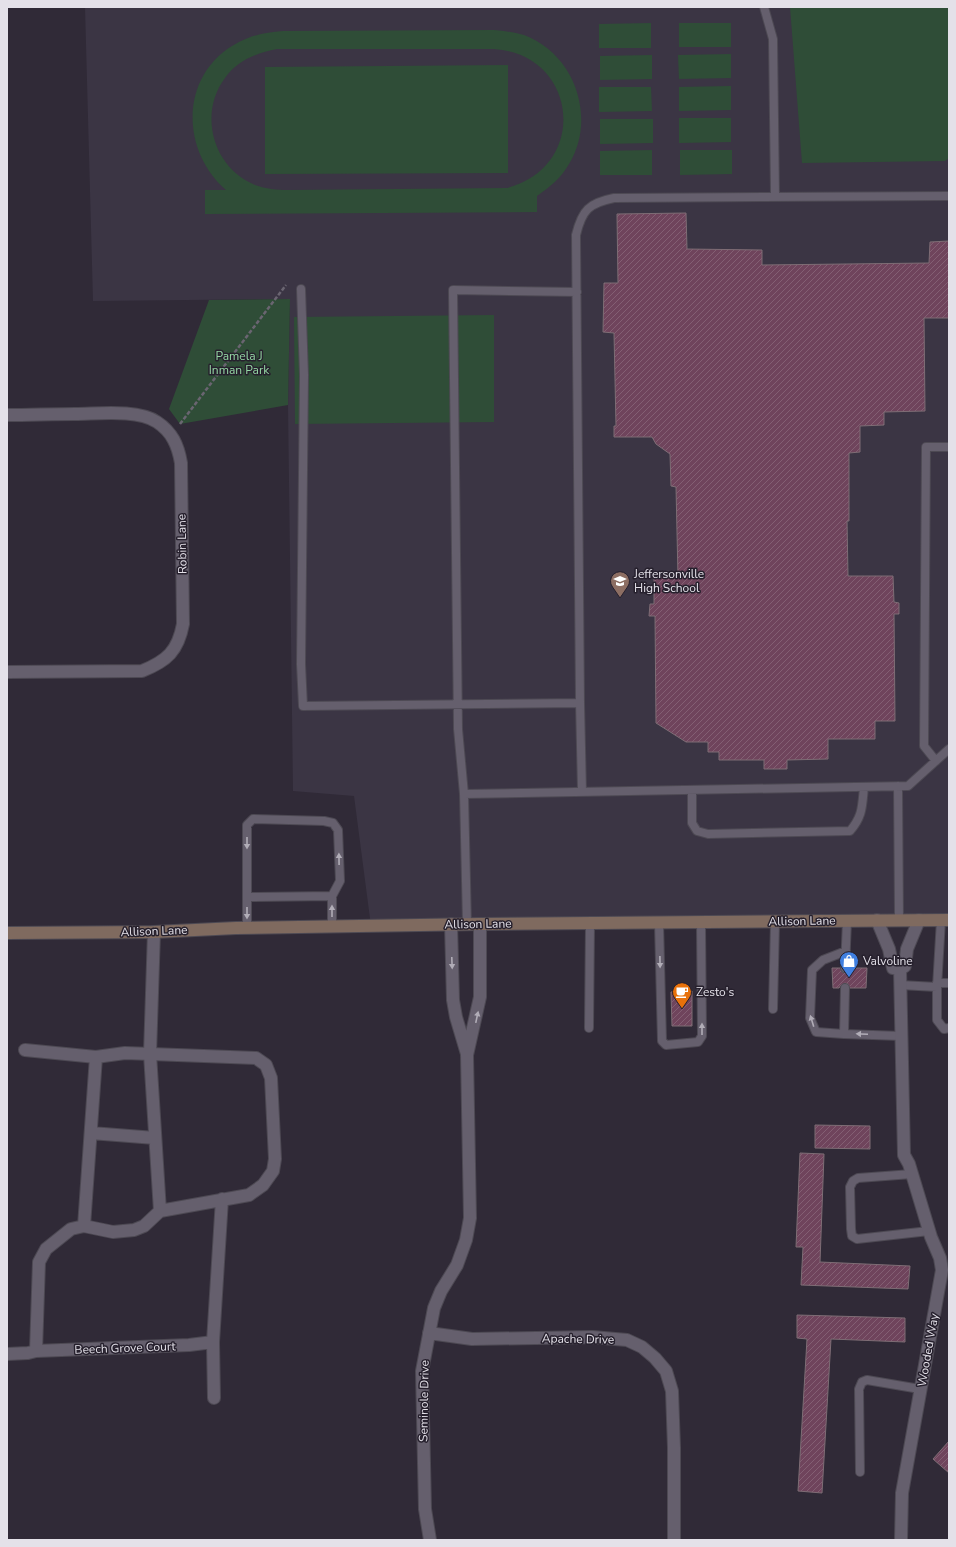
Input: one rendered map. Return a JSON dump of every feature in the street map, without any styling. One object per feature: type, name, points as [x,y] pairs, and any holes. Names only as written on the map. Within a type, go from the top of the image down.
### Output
[{"type":"main road","name":"Allison Lane","points":[[7,933],[154,932],[247,928],[451,924],[945,920]]},
{"type":"street","name":"Robin Lane","points":[[7,415],[123,413],[156,421],[168,431],[175,441],[181,463],[183,616],[181,636],[176,647],[169,656],[158,664],[142,671],[7,672]]},
{"type":"street","points":[[877,920],[889,949],[892,968],[900,969],[905,966],[907,948],[919,920]]},
{"type":"street","name":"Seminole Drive","points":[[451,924],[453,1000],[456,1017],[467,1055]]},
{"type":"street","name":"Seminole Drive","points":[[430,1540],[425,1510],[422,1371],[428,1333],[434,1308],[441,1291],[457,1266],[466,1240],[470,1218],[467,1055],[480,997],[480,924]]},
{"type":"street","points":[[154,932],[150,1054],[160,1211]]},
{"type":"street","name":"Wooded Way","points":[[900,969],[904,1155],[910,1169],[929,1231],[940,1258],[942,1270],[902,1493],[901,1540]]},
{"type":"street","points":[[25,1050],[96,1057],[125,1053],[256,1058],[266,1065],[271,1078],[275,1158],[273,1171],[263,1185],[249,1195],[160,1211],[144,1226],[134,1230],[112,1232],[84,1226],[71,1229],[52,1243],[46,1249],[39,1262],[36,1350]]},
{"type":"street","points":[[84,1226],[96,1057]]},
{"type":"street","points":[[90,1133],[155,1138]]},
{"type":"street","points":[[214,1398],[213,1342],[222,1200]]},
{"type":"street","name":"Apache Drive","points":[[428,1333],[472,1339],[592,1337],[627,1340],[642,1347],[655,1358],[666,1372],[672,1391],[674,1448],[674,1540]]},
{"type":"street","name":"Beech Grove Court","points":[[7,1354],[28,1353],[36,1350],[188,1345],[213,1342]]},
{"type":"lane","points":[[764,7],[773,38],[775,197]]},
{"type":"lane","points":[[582,792],[576,235],[580,219],[588,208],[600,200],[614,198],[949,196]]},
{"type":"lane","points":[[301,289],[304,374],[301,656],[303,706],[580,703]]},
{"type":"lane","points":[[467,924],[464,794],[458,729],[453,290],[577,292]]},
{"type":"lane","points":[[936,761],[924,746],[926,447],[949,447]]},
{"type":"lane","points":[[464,794],[908,786],[949,749]]},
{"type":"lane","points":[[898,786],[899,920]]},
{"type":"lane","points":[[692,790],[692,822],[697,831],[708,834],[850,832],[858,822],[862,808],[864,787]]},
{"type":"lane","points":[[247,928],[248,825],[253,819],[324,821],[333,823],[338,830],[340,881],[332,896],[332,926]]},
{"type":"lane","points":[[247,897],[332,896]]},
{"type":"lane","points":[[945,920],[940,944],[937,985],[937,1020],[944,1029],[949,1028]]},
{"type":"lane","points":[[845,968],[847,921]]},
{"type":"lane","points":[[773,1009],[775,922]]},
{"type":"lane","points":[[659,923],[662,1041],[666,1045],[698,1042],[702,1036],[701,923]]},
{"type":"lane","points":[[589,1028],[590,924]]},
{"type":"lane","points":[[940,944],[949,945]]},
{"type":"lane","points":[[846,951],[823,960],[812,970],[810,1018],[816,1032],[901,1036]]},
{"type":"lane","points":[[900,985],[937,985],[949,983]]},
{"type":"lane","points":[[844,1034],[845,988]]},
{"type":"lane","points":[[910,1169],[858,1178],[853,1181],[850,1188],[852,1236],[857,1238],[929,1231]]},
{"type":"lane","points":[[860,1472],[859,1389],[862,1382],[867,1380],[920,1389]]},
{"type":"path","points":[[180,424],[286,285]]},
{"type":"shaded area","name":"Jeffersonville High School","points":[[85,7],[949,7],[949,920],[371,926],[354,796],[293,791],[288,405],[290,299],[93,301]]},
{"type":"green space","points":[[790,7],[949,7],[949,158],[945,161],[802,163]]},
{"type":"green space","points":[[651,23],[651,48],[599,48],[599,24]]},
{"type":"green space","points":[[679,23],[731,23],[731,47],[679,47]]},
{"type":"green space","points":[[494,30],[524,35],[542,44],[556,57],[568,72],[576,89],[581,108],[581,127],[577,146],[569,164],[559,178],[537,196],[537,212],[205,214],[205,190],[226,190],[211,173],[200,154],[194,133],[193,112],[197,91],[205,72],[220,55],[239,42],[250,37],[266,33],[283,31]],"holes":[[[277,49],[494,49],[522,56],[543,70],[557,90],[563,113],[561,136],[552,158],[533,176],[507,188],[288,190],[267,188],[255,185],[241,177],[229,166],[220,153],[214,139],[212,108],[217,92],[230,72],[241,62],[254,55]]]},
{"type":"green space","points":[[731,54],[731,78],[679,79],[678,55]]},
{"type":"green space","points":[[652,55],[652,79],[600,80],[600,56]]},
{"type":"green space","points":[[508,65],[508,173],[265,174],[265,67]]},
{"type":"green space","points":[[731,86],[731,110],[679,111],[679,87]]},
{"type":"green space","points":[[599,87],[651,87],[652,111],[599,112]]},
{"type":"green space","points":[[679,118],[731,118],[731,142],[679,143]]},
{"type":"green space","points":[[600,119],[653,119],[653,143],[600,144]]},
{"type":"green space","points":[[652,150],[652,175],[600,175],[600,151]]},
{"type":"green space","points":[[680,150],[732,150],[732,174],[680,175]]},
{"type":"green space","name":"Pamela J Inman Park","points":[[290,299],[288,405],[180,424],[169,409],[209,300]]},
{"type":"green space","points":[[494,315],[494,422],[295,424],[294,317]]},
{"type":"building","points":[[686,213],[687,249],[762,250],[762,265],[929,263],[930,242],[949,241],[949,318],[924,318],[925,411],[884,412],[884,425],[860,426],[860,452],[849,453],[849,521],[847,521],[848,576],[893,576],[894,602],[899,603],[899,614],[894,614],[895,721],[875,721],[875,739],[828,739],[828,759],[787,760],[787,769],[764,769],[764,760],[719,760],[719,752],[708,752],[708,742],[686,742],[656,723],[655,616],[649,616],[650,604],[654,604],[654,577],[678,577],[676,487],[671,486],[670,454],[656,444],[652,437],[614,437],[614,426],[616,426],[614,333],[603,332],[604,283],[618,283],[617,214]]},
{"type":"building","name":"Valvoline","points":[[832,968],[840,968],[842,972],[845,973],[849,971],[850,968],[867,968],[866,988],[850,988],[848,984],[845,983],[839,988],[833,988]]},
{"type":"building","name":"Zesto's","points":[[692,991],[692,1026],[672,1026],[671,992]]},
{"type":"building","points":[[815,1125],[870,1126],[870,1149],[815,1148]]},
{"type":"building","points":[[800,1153],[824,1154],[820,1262],[910,1266],[908,1289],[801,1285],[803,1247],[796,1247]]},
{"type":"building","points":[[797,1315],[905,1318],[905,1342],[831,1339],[822,1493],[798,1491],[807,1339],[797,1338]]},
{"type":"building","points":[[949,1441],[949,1473],[933,1459]]},
{"type":"place","name":"Jeffersonville High School","points":[[620,598]]},
{"type":"place","name":"Valvoline","points":[[849,978]]},
{"type":"place","name":"Zesto's","points":[[682,1009]]}]
